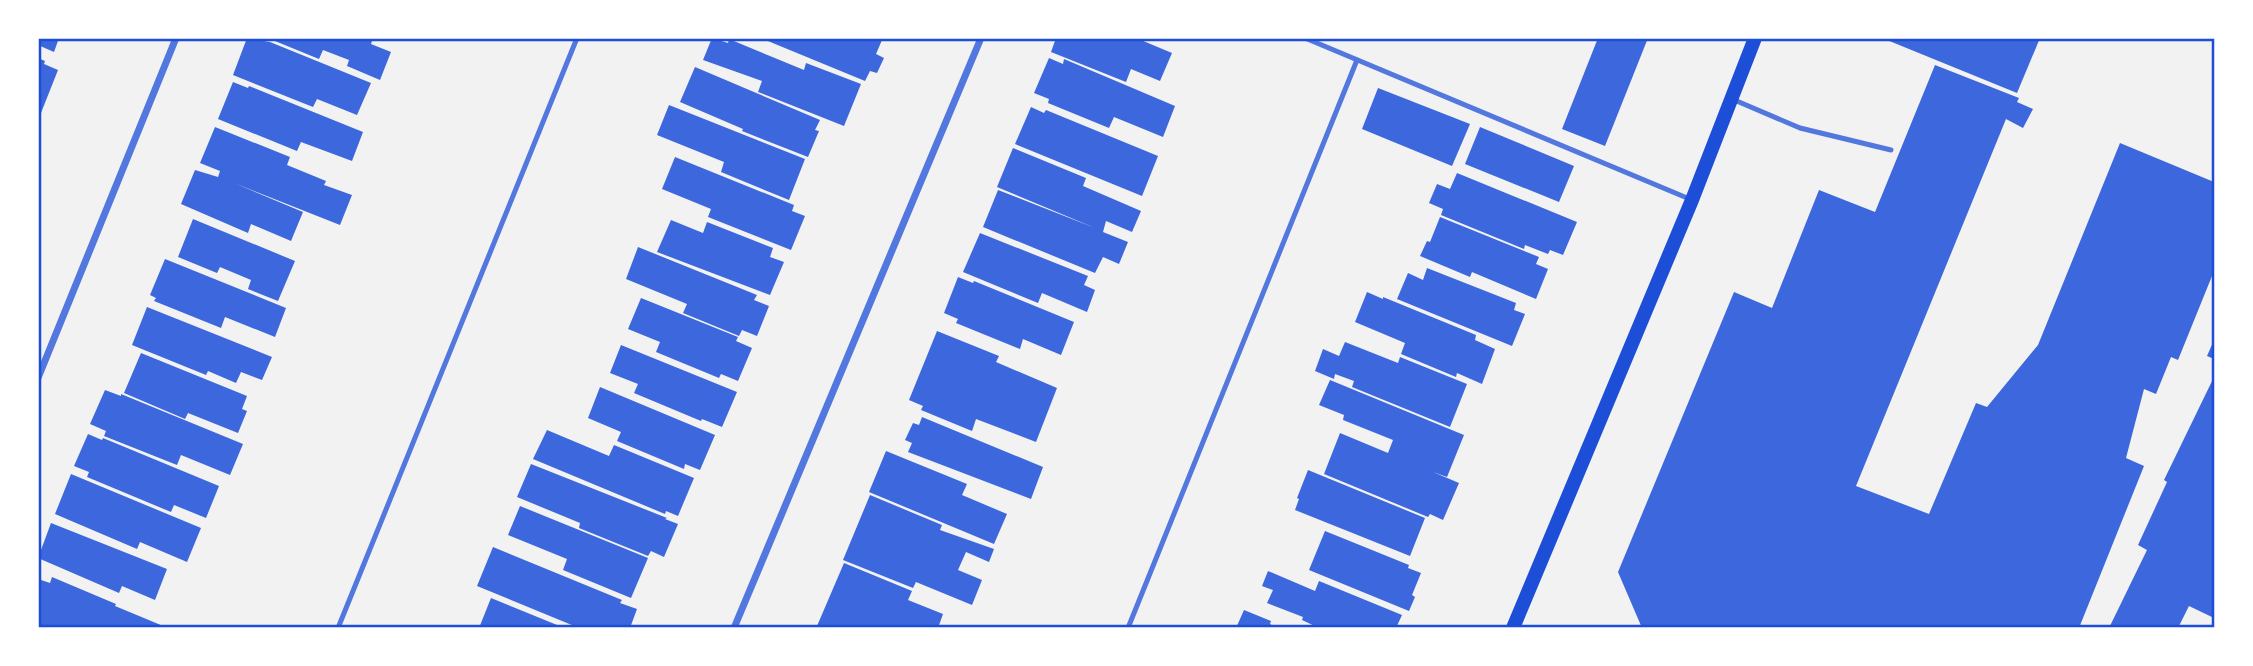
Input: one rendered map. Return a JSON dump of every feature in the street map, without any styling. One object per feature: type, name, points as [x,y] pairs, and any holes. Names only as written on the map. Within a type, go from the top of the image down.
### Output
[{"type":"main road","points":[[1513,628],[1692,200],[1755,38]]},
{"type":"street","points":[[38,378],[176,38]]},
{"type":"street","points":[[734,628],[981,38]]},
{"type":"lane","points":[[338,628],[577,38]]},
{"type":"lane","points":[[1305,38],[1692,200]]},
{"type":"lane","points":[[1128,628],[1357,60]]},
{"type":"lane","points":[[1732,99],[1800,128],[1891,149]]},
{"type":"building","points":[[38,38],[59,38],[54,52],[38,45]]},
{"type":"building","points":[[247,38],[270,42],[371,83],[357,115],[317,99],[313,107],[233,75]]},
{"type":"building","points":[[373,38],[371,44],[391,52],[380,80],[347,66],[349,60],[323,50],[319,59],[270,39]]},
{"type":"building","points":[[712,38],[728,43],[729,39],[804,70],[806,63],[861,84],[844,126],[758,92],[762,81],[703,60]]},
{"type":"building","points":[[1056,38],[1136,38],[1172,53],[1160,81],[1131,69],[1126,82],[1051,52]]},
{"type":"building","points":[[1598,38],[1648,38],[1605,146],[1562,129]]},
{"type":"building","points":[[1882,38],[2040,38],[2017,93]]},
{"type":"building","points":[[763,39],[882,40],[876,54],[884,58],[877,73],[870,71],[865,81]]},
{"type":"building","points":[[38,58],[58,70],[39,118]]},
{"type":"building","points":[[1049,58],[1063,64],[1064,59],[1175,106],[1163,137],[1114,117],[1109,128],[1048,103],[1049,99],[1034,93]]},
{"type":"building","points":[[1935,65],[2019,98],[2017,102],[2033,109],[2023,128],[2006,119],[1856,486],[1929,514],[1976,403],[1987,407],[2038,345],[2120,143],[2214,182],[2214,277],[2212,276],[2178,360],[2171,357],[2156,394],[2144,389],[2126,458],[2144,466],[2079,628],[1642,628],[1618,572],[1734,292],[1772,308],[1819,190],[1875,212]]},
{"type":"building","points":[[695,67],[820,120],[815,130],[819,131],[808,157],[742,131],[743,129],[680,102]]},
{"type":"building","points":[[233,82],[363,132],[352,161],[301,142],[297,151],[218,119]]},
{"type":"building","points":[[1378,88],[1470,124],[1452,166],[1362,129]]},
{"type":"building","points":[[669,105],[805,159],[789,200],[721,172],[724,162],[657,135]]},
{"type":"building","points":[[1031,107],[1044,113],[1046,110],[1158,156],[1142,196],[1015,144]]},
{"type":"building","points":[[215,127],[290,157],[287,165],[326,181],[324,185],[352,195],[340,225],[234,183],[303,212],[291,241],[251,224],[248,233],[181,204],[195,170],[218,177],[220,171],[200,163]]},
{"type":"building","points":[[1480,127],[1574,166],[1559,202],[1465,164]]},
{"type":"building","points":[[1013,148],[1086,178],[1083,186],[1141,211],[1132,232],[1106,221],[1103,232],[1128,242],[1119,264],[1103,257],[1095,273],[983,227],[998,190],[1095,228],[997,187]]},
{"type":"building","points":[[675,157],[794,205],[792,211],[805,216],[791,250],[708,217],[711,209],[662,189]]},
{"type":"building","points":[[1457,173],[1577,222],[1563,255],[1550,250],[1548,254],[1525,245],[1524,249],[1441,215],[1443,209],[1429,203],[1437,184],[1450,189]]},
{"type":"building","points":[[1440,217],[1539,257],[1536,264],[1548,269],[1536,299],[1472,272],[1470,277],[1420,256],[1427,241],[1430,242]]},
{"type":"building","points":[[193,219],[295,261],[278,301],[248,289],[251,280],[220,267],[217,273],[178,257]]},
{"type":"building","points":[[671,220],[703,233],[707,222],[773,248],[770,257],[784,262],[770,295],[657,252]]},
{"type":"building","points":[[980,233],[1088,276],[1084,285],[1095,290],[1087,312],[1042,293],[1038,303],[963,272]]},
{"type":"building","points":[[638,247],[757,295],[754,300],[769,306],[757,336],[742,330],[739,336],[683,313],[687,304],[626,279]]},
{"type":"building","points":[[165,259],[286,308],[275,337],[225,317],[221,328],[154,301],[156,298],[150,295]]},
{"type":"building","points":[[1427,268],[1516,303],[1514,310],[1525,314],[1512,346],[1397,299],[1408,273],[1423,280]]},
{"type":"building","points":[[958,277],[1074,322],[1061,355],[1023,339],[1020,349],[956,323],[958,319],[944,313]]},
{"type":"building","points":[[1367,292],[1476,335],[1475,340],[1495,349],[1482,384],[1457,373],[1456,377],[1401,354],[1405,343],[1355,322]]},
{"type":"building","points":[[641,298],[738,337],[736,341],[752,348],[738,381],[721,374],[719,378],[656,352],[660,342],[628,329]]},
{"type":"building","points":[[147,307],[272,357],[262,380],[241,372],[236,383],[208,371],[206,375],[132,345]]},
{"type":"building","points":[[937,331],[999,356],[996,362],[1057,388],[1036,442],[976,419],[972,431],[921,410],[923,406],[909,400]]},
{"type":"building","points":[[2214,340],[2214,359],[2207,356]]},
{"type":"building","points":[[1345,342],[1398,363],[1400,357],[1467,384],[1450,427],[1352,387],[1354,381],[1335,374],[1334,379],[1315,371],[1323,349],[1339,356]]},
{"type":"building","points":[[621,345],[737,392],[722,427],[634,393],[638,384],[610,373]]},
{"type":"building","points":[[141,353],[247,396],[242,409],[247,411],[238,433],[188,413],[185,419],[124,393]]},
{"type":"building","points":[[2214,377],[2214,618],[2189,606],[2178,628],[2109,628],[2147,550],[2138,545],[2167,482],[2164,480]]},
{"type":"building","points":[[1330,380],[1464,435],[1447,477],[1433,472],[1459,483],[1443,520],[1430,514],[1428,517],[1324,474],[1340,433],[1388,453],[1393,440],[1343,420],[1344,415],[1319,405]]},
{"type":"building","points":[[600,387],[715,435],[700,470],[685,464],[684,469],[617,441],[621,432],[588,418]]},
{"type":"building","points":[[105,390],[121,394],[243,444],[230,475],[181,455],[177,465],[104,436],[106,431],[90,424]]},
{"type":"building","points":[[922,417],[1043,467],[1031,499],[908,452],[912,443],[905,440],[913,423],[919,425]]},
{"type":"building","points":[[547,430],[609,456],[614,445],[694,478],[678,516],[666,511],[665,514],[533,459]]},
{"type":"building","points":[[88,434],[219,486],[206,518],[174,505],[171,512],[87,477],[89,472],[74,466]]},
{"type":"building","points":[[886,451],[967,484],[962,495],[1007,514],[994,544],[869,492]]},
{"type":"building","points":[[531,464],[678,524],[664,557],[651,551],[648,556],[579,528],[580,523],[517,497]]},
{"type":"building","points":[[1308,470],[1425,518],[1410,556],[1295,510]]},
{"type":"building","points":[[71,474],[201,528],[187,562],[140,542],[137,549],[55,514]]},
{"type":"building","points":[[870,495],[942,525],[940,530],[994,549],[989,562],[966,552],[958,570],[982,580],[972,605],[916,582],[913,588],[843,560]]},
{"type":"building","points":[[520,506],[648,558],[631,598],[563,570],[567,559],[508,535]]},
{"type":"building","points":[[51,523],[167,569],[155,600],[122,586],[119,593],[38,558]]},
{"type":"building","points":[[1325,531],[1409,565],[1408,568],[1421,573],[1409,611],[1309,570]]},
{"type":"building","points":[[493,547],[622,600],[620,603],[637,609],[630,628],[579,628],[477,586]]},
{"type":"building","points":[[844,563],[912,591],[908,600],[943,614],[938,628],[817,626]]},
{"type":"building","points":[[1268,571],[1315,591],[1319,581],[1402,615],[1396,628],[1319,628],[1302,620],[1303,617],[1267,603],[1273,590],[1262,586]]},
{"type":"building","points":[[52,577],[168,628],[38,628],[38,579],[50,583]]},
{"type":"building","points":[[491,598],[562,627],[562,628],[479,628]]},
{"type":"building","points":[[1244,610],[1271,621],[1270,624],[1277,628],[1236,628]]}]
